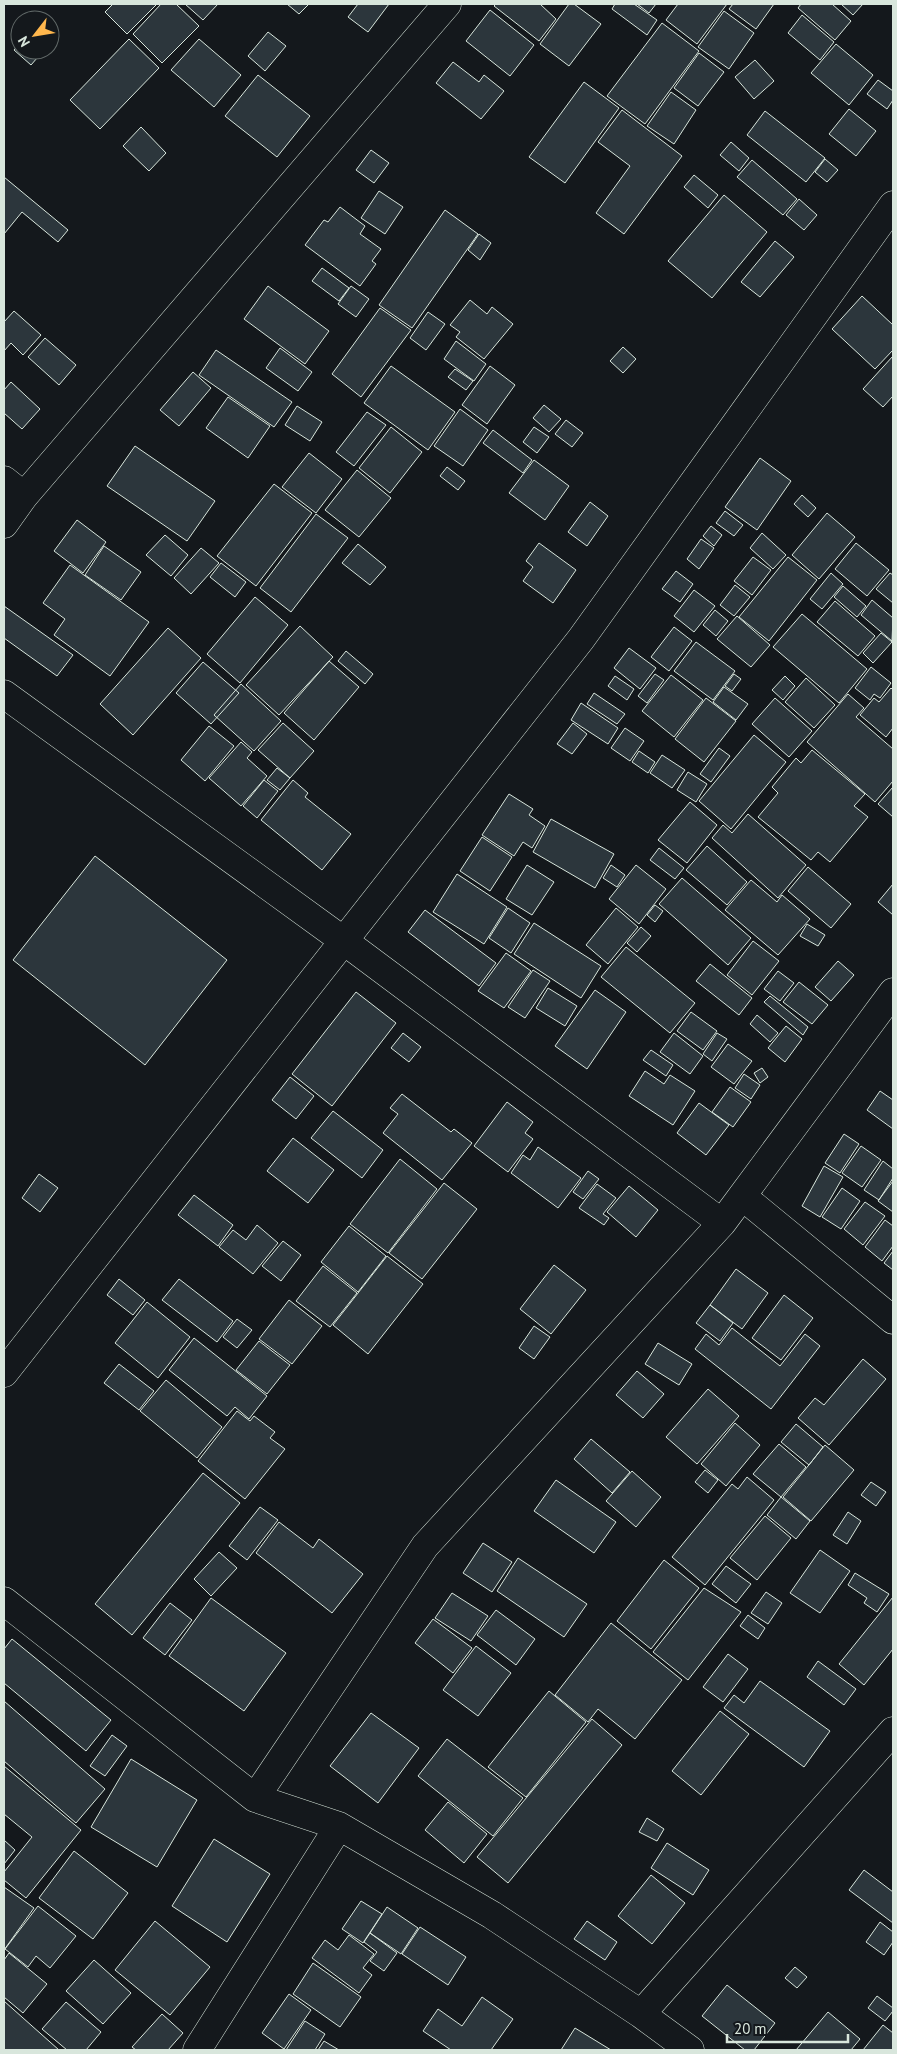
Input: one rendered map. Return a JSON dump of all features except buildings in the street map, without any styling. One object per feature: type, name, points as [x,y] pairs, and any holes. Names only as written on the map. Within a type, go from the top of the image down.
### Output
[{"type":"street","points":[[4,524],[14,488],[447,4]]},
{"type":"street","points":[[4,1373],[581,639],[893,205]]},
{"type":"street","points":[[4,694],[344,941],[722,1223]]},
{"type":"street","points":[[255,1798],[425,1546],[722,1223],[893,992]]},
{"type":"street","points":[[742,1196],[893,1320]]},
{"type":"street","points":[[4,1601],[255,1798],[339,1826],[492,1915],[641,2014],[690,2050]]},
{"type":"street","points":[[641,2014],[893,1731]]},
{"type":"street","points":[[198,2050],[339,1826]]}]
